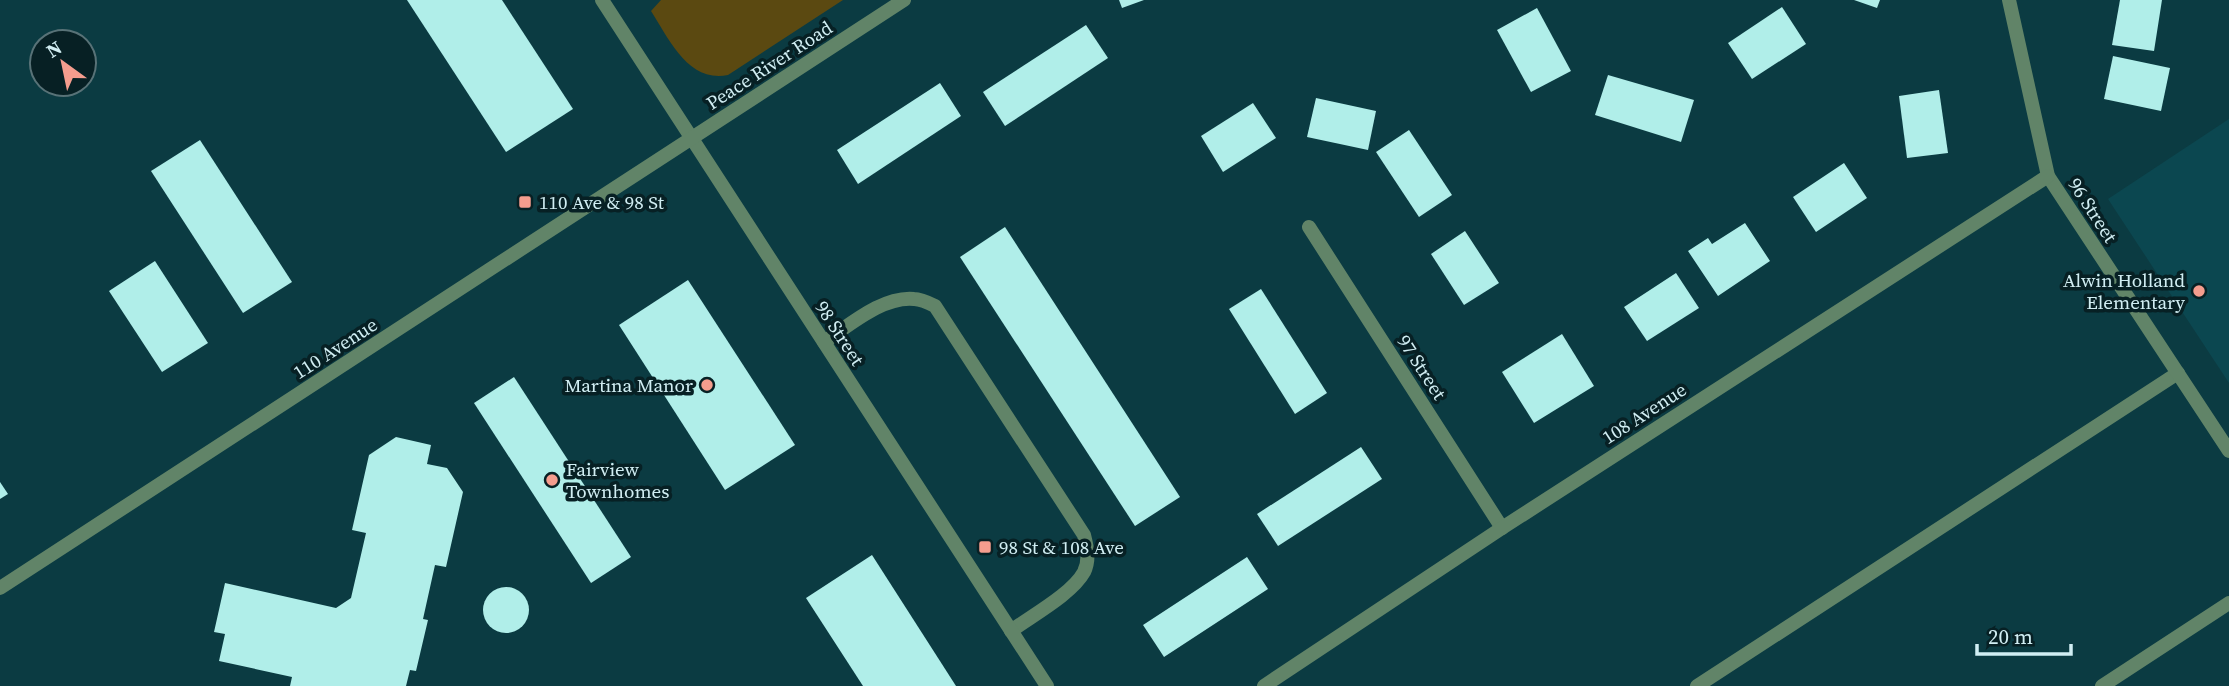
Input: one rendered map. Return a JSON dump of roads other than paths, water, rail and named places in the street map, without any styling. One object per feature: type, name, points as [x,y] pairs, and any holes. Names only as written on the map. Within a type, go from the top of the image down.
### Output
[{"type":"street","name":"98 Street","points":[[602,0],[1047,686]]},
{"type":"street","name":"Peace River Road","points":[[691,139],[904,0]]},
{"type":"street","name":"96 Street","points":[[2009,0],[2048,176],[2229,451]]},
{"type":"street","name":"110 Avenue","points":[[0,588],[691,139]]},
{"type":"street","name":"108 Avenue","points":[[1264,686],[1502,528],[2048,176]]},
{"type":"street","name":"97 Street","points":[[1309,227],[1502,528]]},
{"type":"street","points":[[824,342],[879,307],[898,299],[917,299],[935,306],[1084,535],[1088,553],[1084,572],[1069,588],[1011,631]]},
{"type":"street","points":[[1697,686],[2178,373]]},
{"type":"street","points":[[2102,686],[2229,603]]},
{"type":"place","name":"110 Ave & 98 St","points":[[525,202]]},
{"type":"place","name":"Alwin Holland Elementary","points":[[2199,291]]},
{"type":"place","name":"Martina Manor","points":[[707,385]]},
{"type":"place","name":"Fairview Townhomes","points":[[552,480]]},
{"type":"place","name":"98 St & 108 Ave","points":[[985,547]]}]
